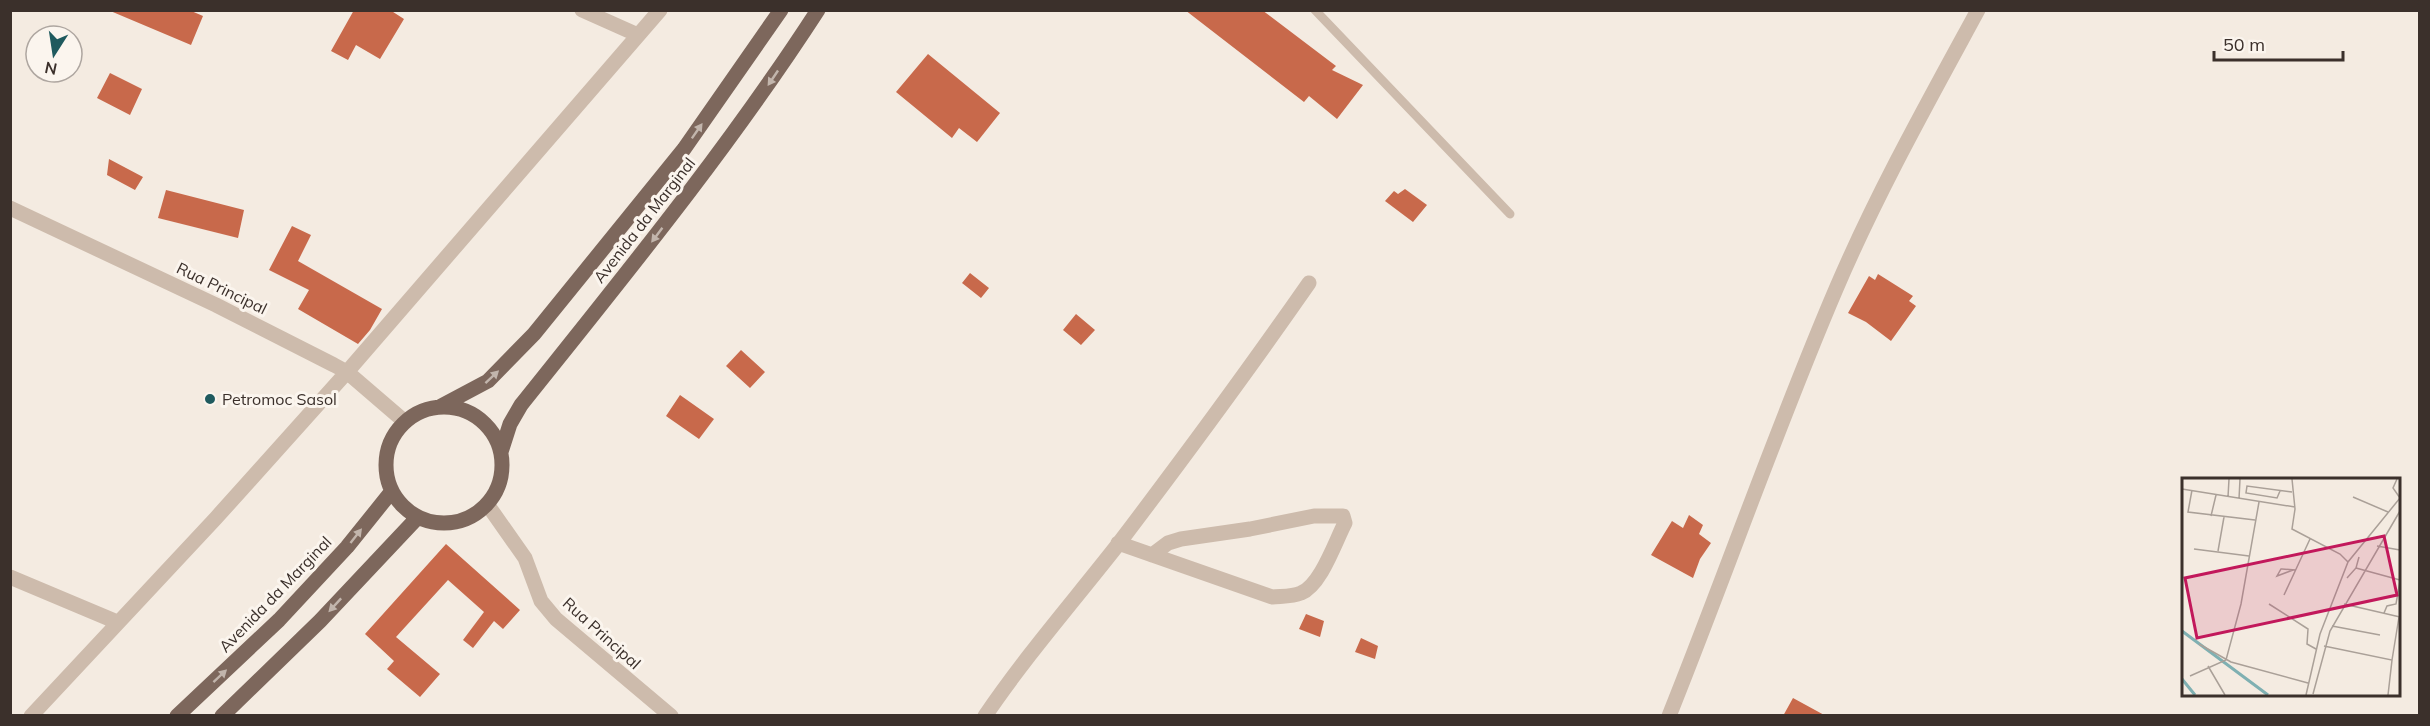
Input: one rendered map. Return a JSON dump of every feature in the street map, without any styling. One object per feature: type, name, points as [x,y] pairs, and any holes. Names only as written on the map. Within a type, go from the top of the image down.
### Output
[{"type":"main road","name":"Avenida da Marginal","points":[[441,406],[488,381],[534,334],[684,149],[781,10]]},
{"type":"main road","name":"Avenida da Marginal","points":[[501,452],[510,424],[521,405],[638,260],[741,125],[818,10]]},
{"type":"main road","points":[[441,406],[461,409],[479,418],[493,433],[501,452],[502,470],[497,488],[487,504],[462,520],[448,523],[433,522],[418,517],[403,506],[392,491],[386,473],[386,454],[393,436],[404,421],[422,411],[441,406]]},
{"type":"main road","name":"Avenida da Marginal","points":[[177,716],[279,620],[347,546],[392,491]]},
{"type":"main road","points":[[222,716],[320,621],[418,517]]},
{"type":"street","points":[[582,10],[638,35]]},
{"type":"street","points":[[31,716],[216,518],[347,372],[660,10]]},
{"type":"street","points":[[1669,716],[1797,383],[1837,287],[1881,192],[1978,10]]},
{"type":"street","name":"Rua Principal","points":[[10,208],[216,305],[347,372],[404,421]]},
{"type":"street","points":[[985,716],[1016,670],[1118,543],[1249,369],[1309,283]]},
{"type":"street","name":"Rua Principal","points":[[487,504],[525,558],[541,602],[556,619],[671,716]]},
{"type":"street","points":[[1118,543],[1152,555],[1272,597],[1287,596],[1301,593],[1314,584],[1345,523],[1343,516],[1314,516],[1250,529],[1180,539],[1168,543],[1152,555]]},
{"type":"street","points":[[10,578],[117,622]]},
{"type":"lane","points":[[1315,10],[1510,214]]},
{"type":"building","points":[[108,10],[189,10],[203,16],[191,45]]},
{"type":"building","points":[[354,10],[390,10],[404,19],[380,59],[356,45],[348,60],[331,51]]},
{"type":"building","points":[[1185,10],[1262,10],[1336,66],[1332,70],[1363,85],[1337,119],[1309,96],[1304,102]]},
{"type":"building","points":[[928,54],[1000,113],[977,142],[959,128],[952,138],[896,92]]},
{"type":"building","points":[[110,73],[142,89],[130,115],[97,98]]},
{"type":"building","points":[[109,159],[143,177],[135,190],[107,175]]},
{"type":"building","points":[[1405,189],[1427,205],[1413,222],[1385,201],[1394,191],[1398,194]]},
{"type":"building","points":[[166,190],[244,210],[238,238],[158,218]]},
{"type":"building","points":[[292,226],[311,235],[298,261],[382,309],[370,330],[358,344],[298,309],[309,290],[269,270]]},
{"type":"building","points":[[970,273],[989,288],[981,298],[962,283]]},
{"type":"building","points":[[1878,274],[1913,296],[1909,301],[1916,306],[1891,341],[1866,322],[1848,313],[1869,276],[1875,280]]},
{"type":"building","points":[[1076,314],[1095,330],[1081,345],[1063,330]]},
{"type":"building","points":[[741,350],[765,372],[750,388],[726,366]]},
{"type":"building","points":[[680,395],[714,419],[699,439],[666,416]]},
{"type":"building","points":[[1689,515],[1703,525],[1699,534],[1711,543],[1700,559],[1693,578],[1651,555],[1672,521],[1683,528]]},
{"type":"building","points":[[446,544],[520,610],[503,629],[494,621],[473,648],[463,640],[484,612],[448,580],[396,637],[440,674],[420,697],[387,669],[394,661],[365,634]]},
{"type":"building","points":[[1306,614],[1324,621],[1320,637],[1299,629]]},
{"type":"building","points":[[1361,638],[1378,646],[1375,659],[1355,652]]},
{"type":"building","points":[[1793,698],[1826,716],[1783,716]]},
{"type":"place","name":"Petromoc Sasol","points":[[210,399]]}]
